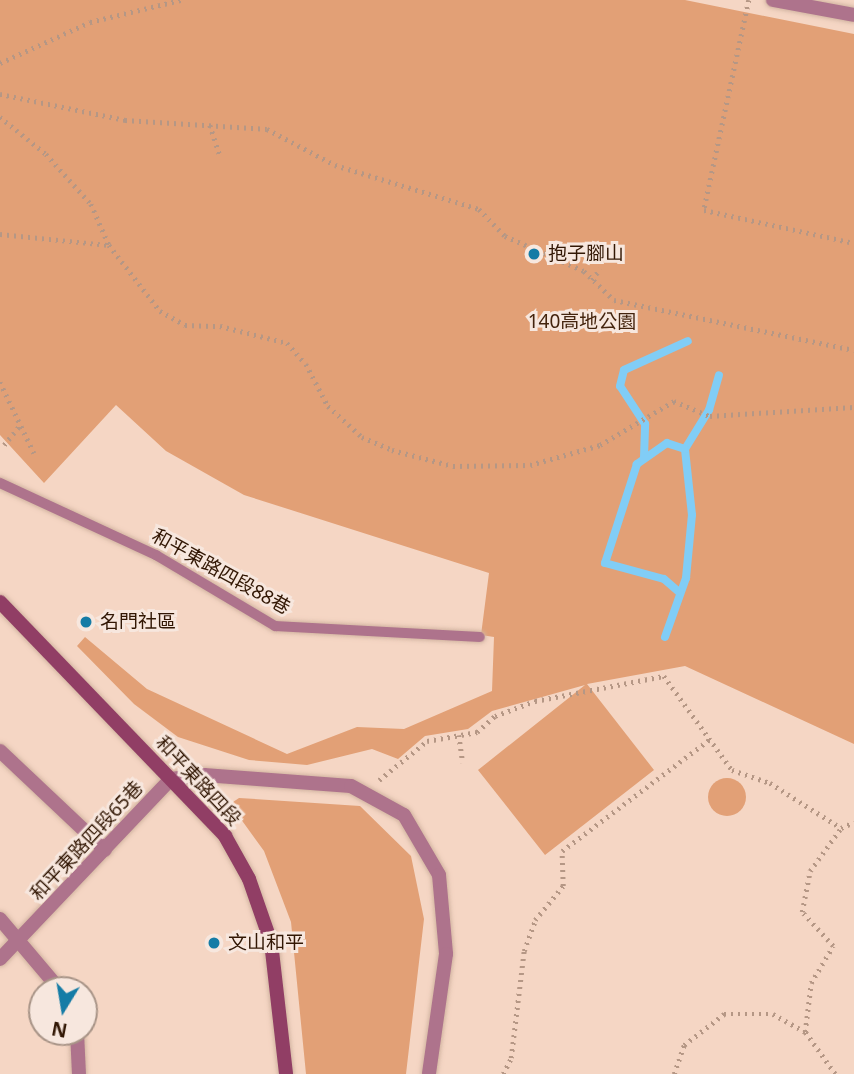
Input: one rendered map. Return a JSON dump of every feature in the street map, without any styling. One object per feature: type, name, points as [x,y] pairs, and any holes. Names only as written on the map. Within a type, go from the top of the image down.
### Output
[{"type":"main road","name":"和平東路四段","points":[[0,602],[225,836],[249,879],[271,942],[286,1074]]},
{"type":"street","points":[[773,0],[854,15]]},
{"type":"street","points":[[0,751],[105,850]]},
{"type":"street","points":[[172,779],[204,775],[367,791],[404,815],[439,875],[446,954],[429,1074]]},
{"type":"street","name":"和平東路四段65巷","points":[[0,959],[172,779]]},
{"type":"street","points":[[0,919],[48,976]]},
{"type":"street","points":[[78,1046],[79,1074]]},
{"type":"lane","name":"和平東路四段88巷","points":[[0,483],[156,555],[275,626],[480,637]]},
{"type":"path","points":[[0,63],[90,22],[181,0]]},
{"type":"path","points":[[749,0],[704,210],[854,243]]},
{"type":"path","points":[[0,94],[112,118],[267,129],[335,165],[479,209],[505,236],[548,252],[592,280],[614,300],[854,350]]},
{"type":"path","points":[[0,117],[46,154],[91,204],[109,245],[160,312],[184,326],[231,328],[287,343],[306,364],[328,406],[362,437],[453,466],[530,465],[600,444],[674,401],[710,416],[854,407]]},
{"type":"path","points":[[210,125],[220,155]]},
{"type":"path","points":[[0,234],[109,245]]},
{"type":"path","points":[[592,280],[600,268]]},
{"type":"path","points":[[0,382],[34,453]]},
{"type":"path","points":[[4,445],[21,424]]},
{"type":"path","points":[[367,791],[427,741],[459,735],[535,701],[664,673],[732,770],[770,783],[841,828]]},
{"type":"path","points":[[459,735],[463,763]]},
{"type":"path","points":[[503,1074],[524,951],[535,920],[563,886],[562,851],[710,739]]},
{"type":"path","points":[[805,1032],[811,982],[833,946],[802,912],[804,891],[810,871],[841,828],[854,822]]},
{"type":"path","points":[[674,1074],[684,1045],[724,1014],[772,1014],[805,1032],[835,1074]]},
{"type":"green space","name":"140高地公園","points":[[0,0],[685,0],[854,34],[854,744],[685,666],[587,684],[654,770],[545,855],[478,770],[585,685],[492,711],[468,729],[425,736],[398,759],[372,749],[307,765],[249,760],[178,737],[134,704],[77,646],[85,637],[147,689],[287,754],[357,727],[404,729],[492,691],[494,637],[481,635],[489,573],[244,495],[166,451],[116,405],[44,483],[0,435]]},
{"type":"green space","points":[[727,778],[740,784],[746,797],[740,810],[727,816],[714,810],[708,797],[714,784]]},
{"type":"green space","points":[[239,798],[360,806],[411,856],[424,919],[406,1074],[306,1074],[291,922],[264,851],[230,804]]},
{"type":"waterway","points":[[644,457],[645,424],[620,386],[624,370],[688,341]]},
{"type":"waterway","points":[[685,449],[709,410],[719,375]]},
{"type":"waterway","points":[[665,637],[686,578],[692,515],[685,449],[667,443],[637,464],[605,563],[664,579],[680,593]]},
{"type":"place","name":"抱子腳山","points":[[534,254]]},
{"type":"place","name":"名門社區","points":[[86,622]]},
{"type":"place","name":"文山和平","points":[[214,943]]}]
